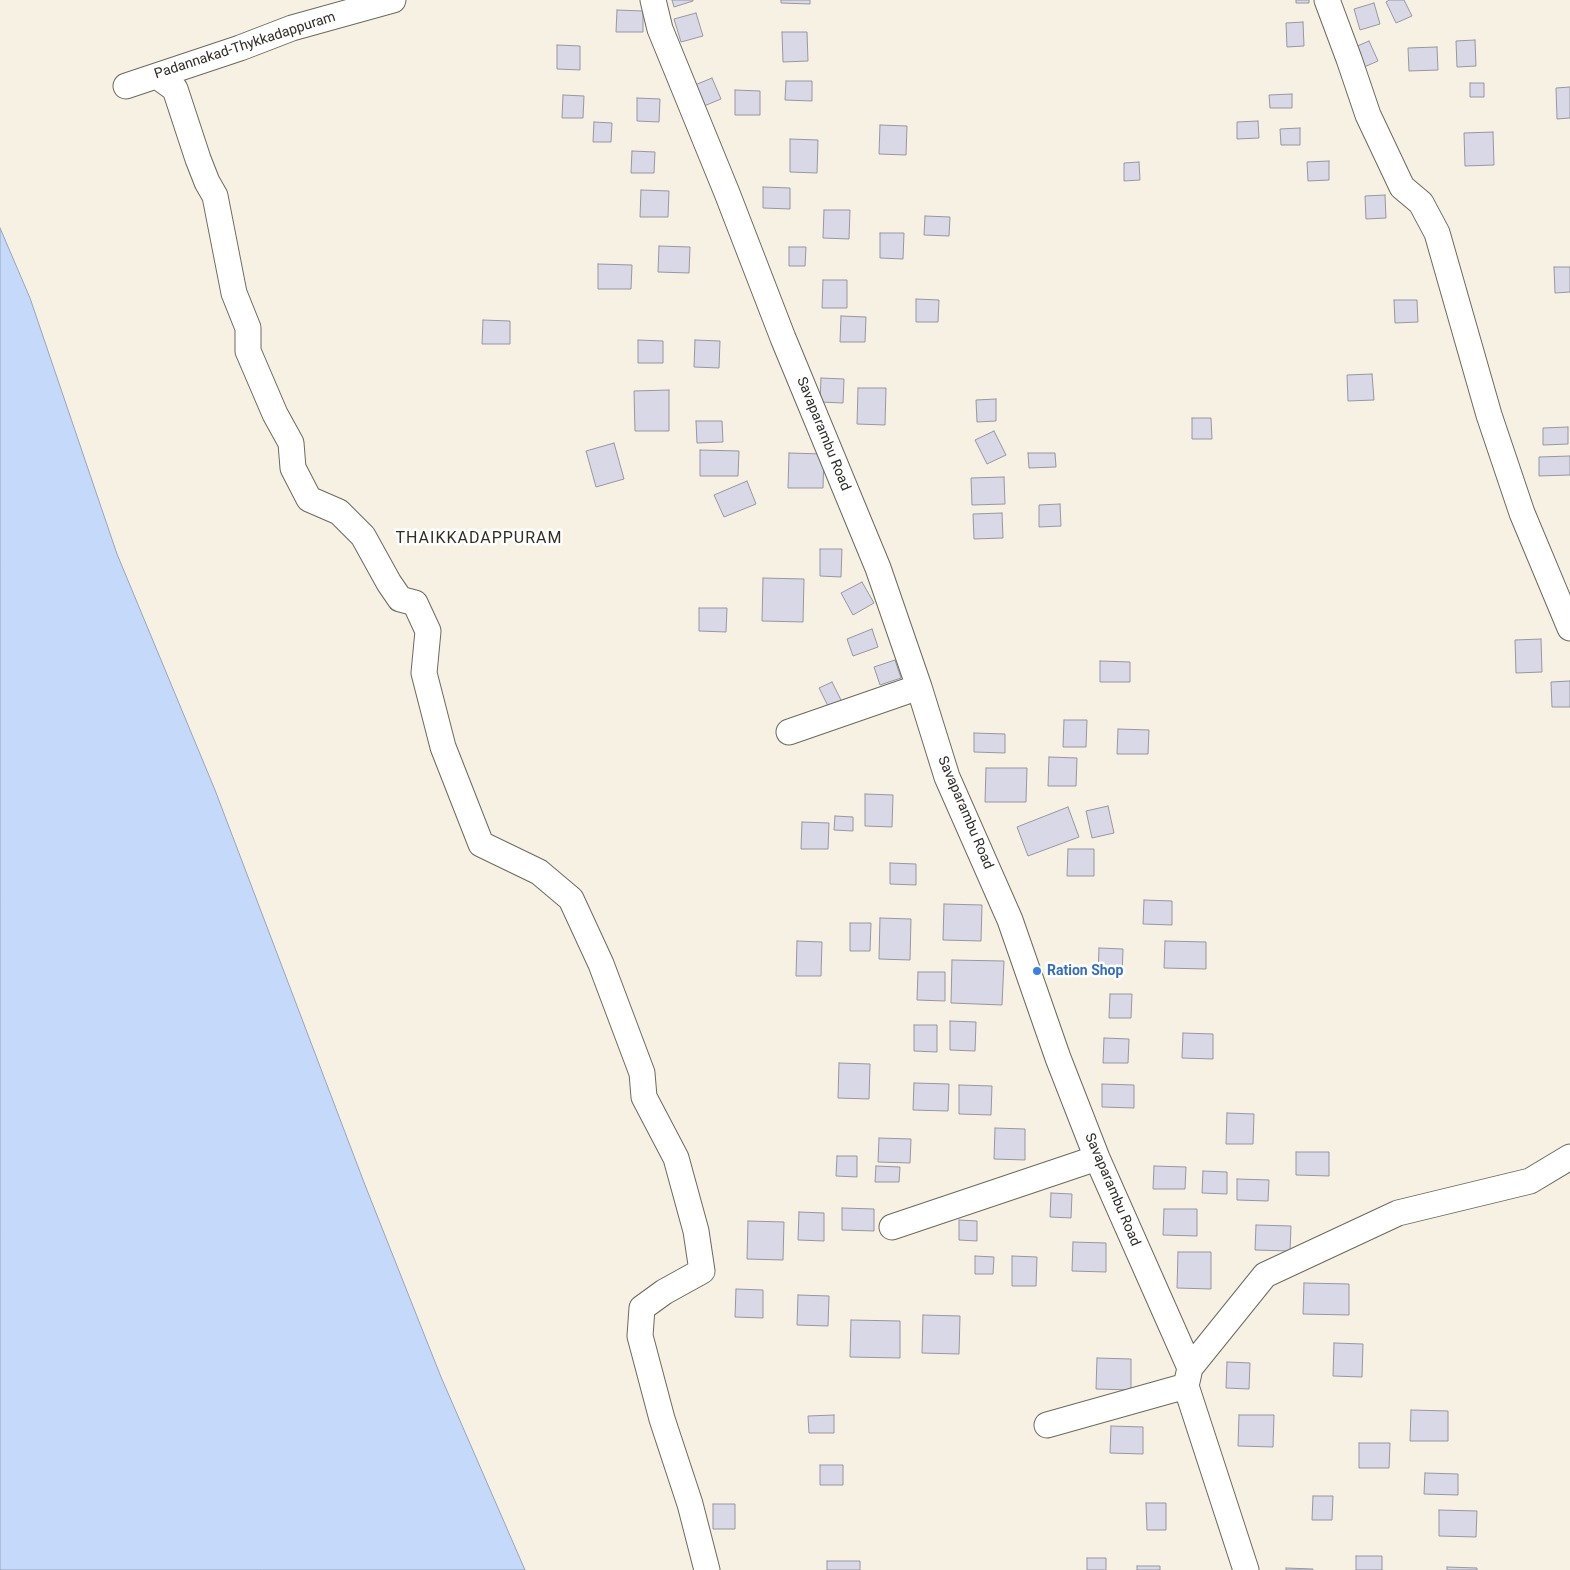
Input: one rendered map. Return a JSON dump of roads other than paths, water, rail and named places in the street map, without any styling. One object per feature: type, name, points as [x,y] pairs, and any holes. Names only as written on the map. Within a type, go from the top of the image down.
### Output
[{"type":"street","name":"Padannakad-Thykkadappuram","points":[[126,86],[240,48],[292,28],[393,0]]},
{"type":"street","name":"Savaparambu Road","points":[[653,0],[660,29],[727,193],[783,338],[878,568],[919,687],[947,777],[1010,920],[1058,1058],[1097,1158],[1188,1377],[1246,1570]]},
{"type":"street","points":[[1327,0],[1376,133],[1402,187],[1421,203],[1437,233],[1489,415],[1522,514],[1570,628]]},
{"type":"street","points":[[157,76],[175,89],[198,159],[215,196],[234,294],[248,328],[248,351],[275,414],[291,443],[293,468],[309,499],[338,512],[363,536],[389,583],[400,598],[415,604],[428,631],[424,673],[442,747],[481,844],[539,872],[571,899],[601,964],[639,1064],[642,1073],[644,1097],[676,1158],[696,1231],[702,1271],[664,1292],[642,1308],[640,1336],[662,1419],[690,1504],[707,1570]]},
{"type":"street","points":[[789,732],[919,687]]},
{"type":"street","points":[[1047,1425],[1188,1377],[1265,1275],[1398,1213],[1530,1181],[1570,1157]]},
{"type":"street","points":[[892,1227],[1097,1158]]},
{"type":"water","points":[[0,228],[30,298],[117,554],[215,790],[365,1185],[441,1377],[525,1570],[0,1570]]},
{"type":"place","name":"Ration Shop","points":[[1037,971]]},
{"type":"district","name":"THAIKKADAPPURAM","points":[[479,539]]}]
